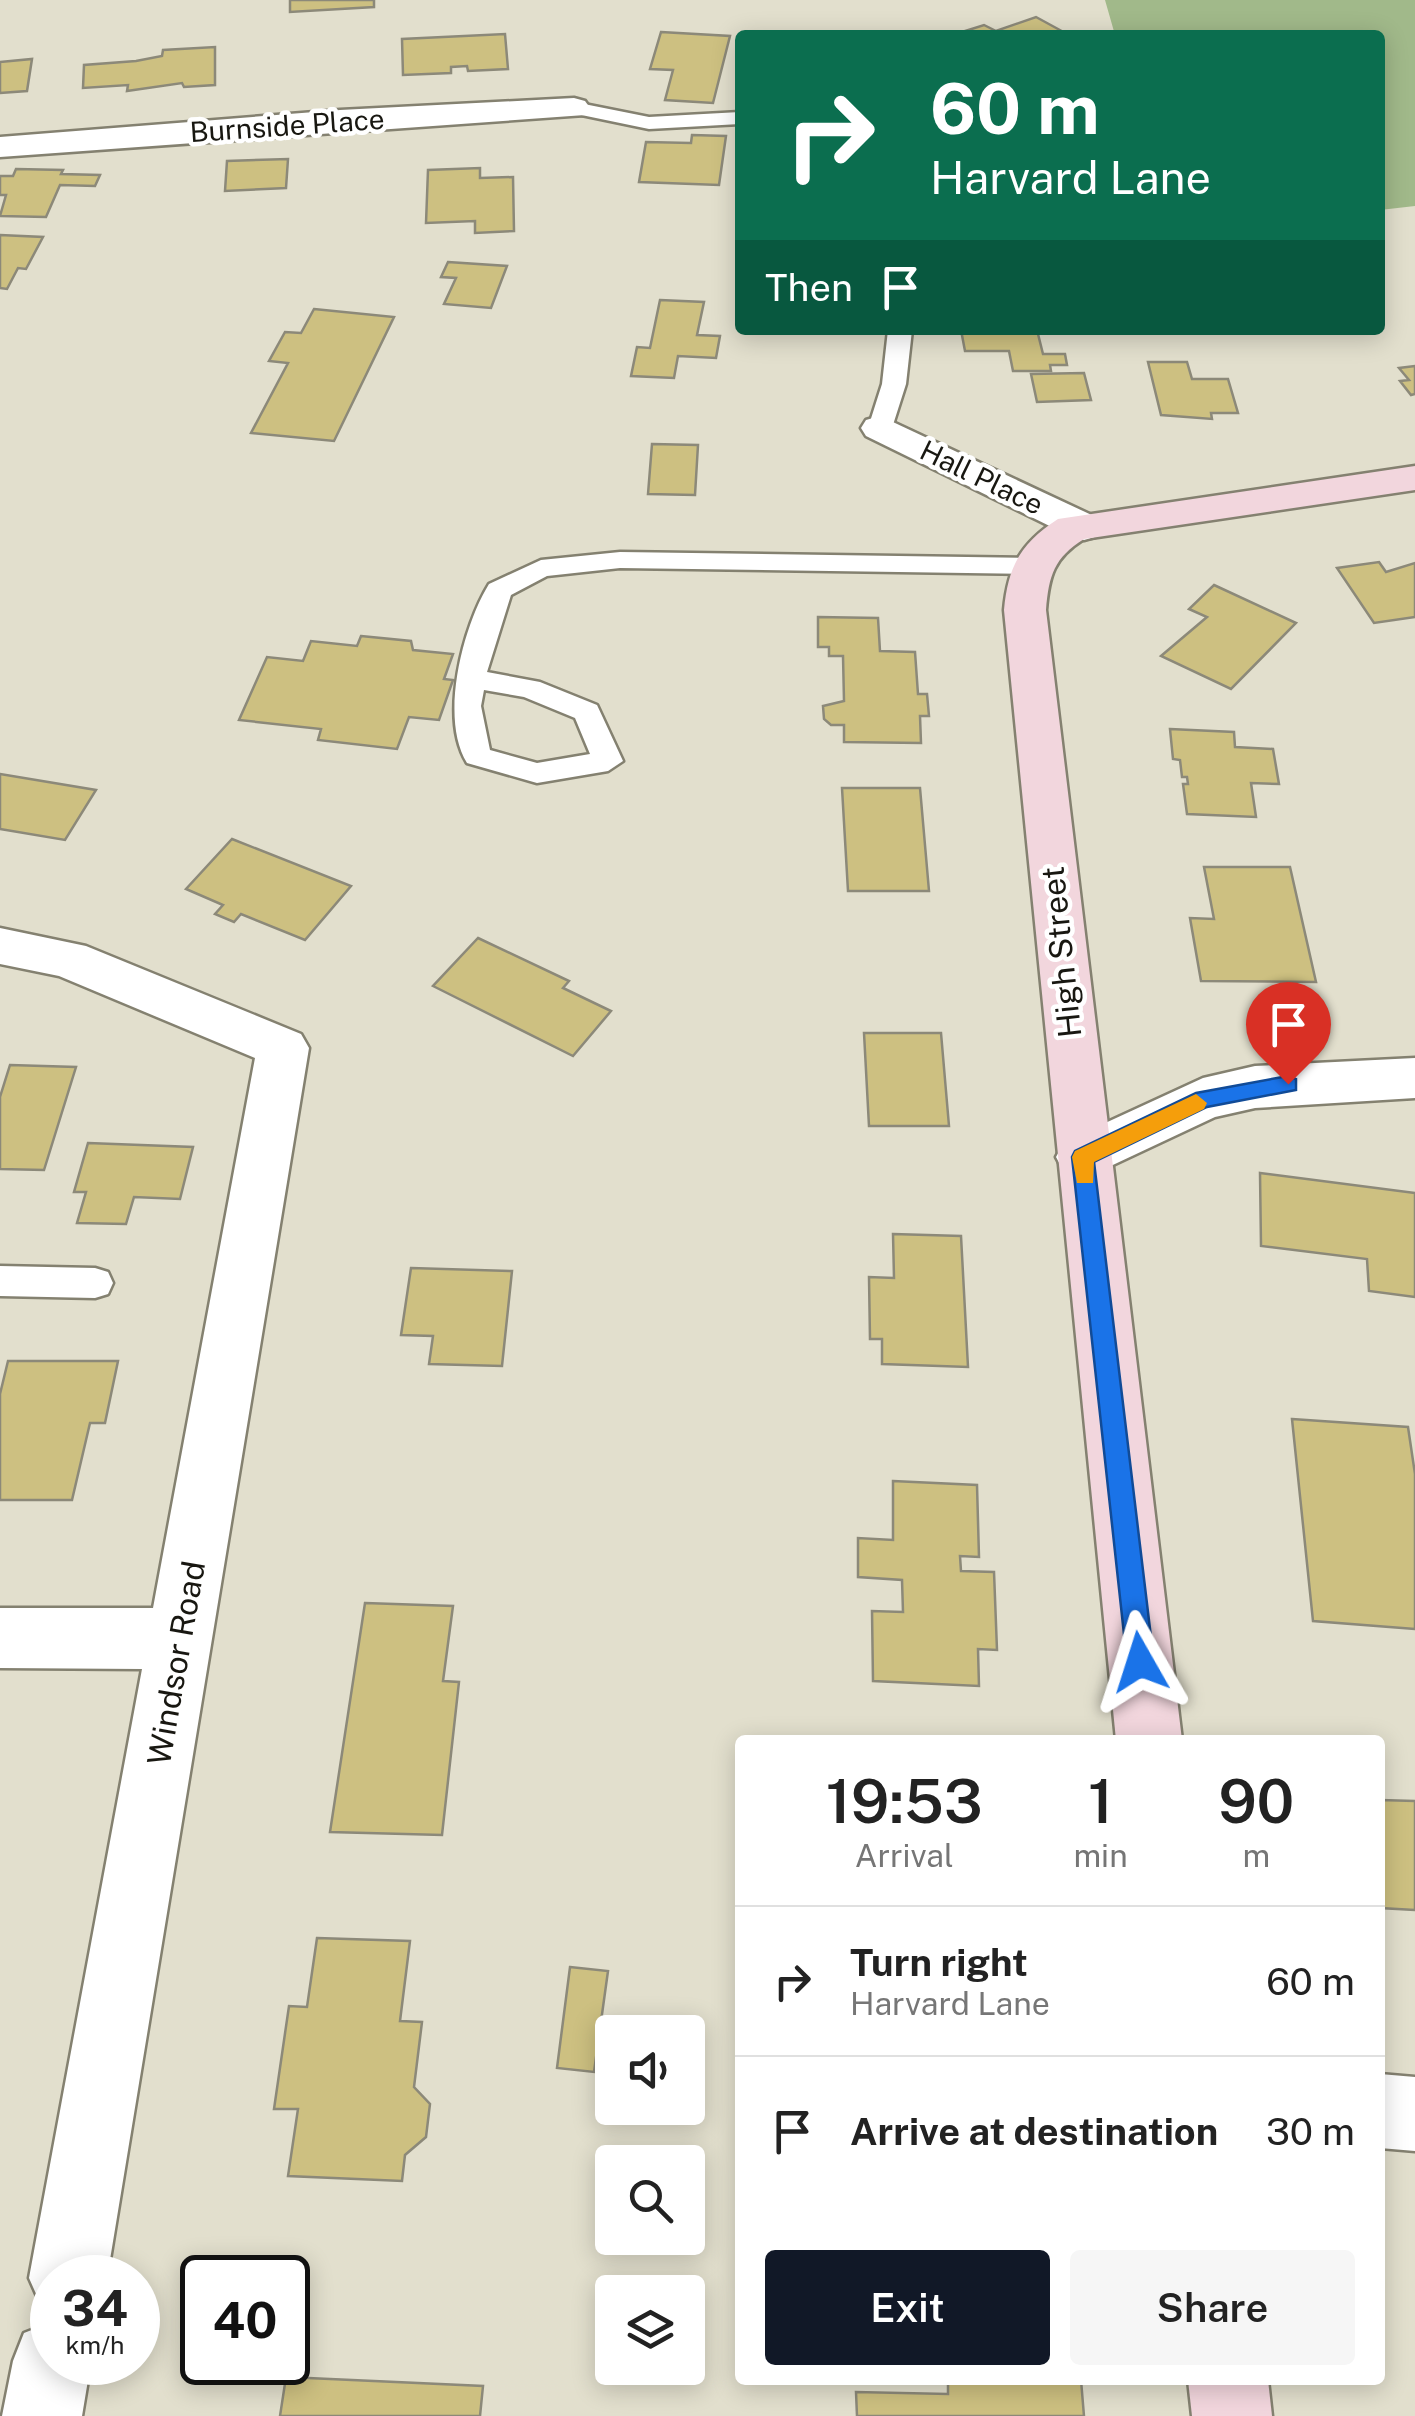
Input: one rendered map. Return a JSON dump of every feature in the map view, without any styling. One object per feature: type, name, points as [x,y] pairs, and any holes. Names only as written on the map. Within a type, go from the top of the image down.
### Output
[{"type":"street","name":"Burnside Place","points":[[0,147],[340,120],[574,108]]},
{"type":"street","name":"Hall Place","points":[[880,428],[1084,526]]},
{"type":"street","points":[[1029,566],[1043,546],[1084,526],[1415,478]]},
{"type":"street","name":"High Street","points":[[1029,566],[1025,610],[1148,1735]]},
{"type":"street","name":"Windsor Road","points":[[0,946],[68,959],[283,1048],[72,2255]]},
{"type":"street","points":[[1083,1157],[1204,1100],[1255,1088],[1415,1078]]},
{"type":"street","points":[[0,1638],[180,1640]]},
{"type":"street","points":[[1385,2111],[1415,2114]]},
{"type":"street","points":[[42,2416],[48,2385]]},
{"type":"street","points":[[1229,2385],[1232,2416]]},
{"type":"lane","points":[[574,108],[649,123],[735,118]]},
{"type":"lane","points":[[880,428],[894,384],[899,335]]},
{"type":"lane","points":[[472,679],[530,689],[587,712],[608,762],[537,773],[477,756],[467,706],[472,679],[498,590],[541,568],[620,560],[1029,566]]},
{"type":"lane","points":[[0,1281],[95,1283]]},
{"type":"green space","points":[[1105,0],[1415,0],[1415,206],[1385,209],[1385,30],[1114,30]]},
{"type":"building","points":[[290,0],[374,0],[374,7],[290,12]]},
{"type":"building","points":[[1036,17],[1060,30],[999,30]]},
{"type":"building","points":[[984,25],[994,30],[968,30]]},
{"type":"building","points":[[661,32],[730,36],[713,103],[665,100],[673,70],[650,69]]},
{"type":"building","points":[[505,34],[508,69],[468,71],[467,66],[451,67],[451,73],[403,75],[402,39]]},
{"type":"building","points":[[215,47],[215,85],[184,87],[182,83],[127,91],[128,85],[83,88],[84,65],[136,61],[162,56],[163,50]]},
{"type":"building","points":[[32,59],[27,91],[0,93],[0,62]]},
{"type":"building","points":[[692,135],[726,136],[719,185],[639,182],[646,142],[691,143]]},
{"type":"building","points":[[288,159],[286,188],[225,191],[227,161]]},
{"type":"building","points":[[480,168],[480,178],[513,177],[514,231],[475,233],[475,221],[426,223],[428,170]]},
{"type":"building","points":[[16,169],[100,175],[95,186],[60,185],[46,217],[0,216],[6,195],[0,195],[0,176],[13,176]]},
{"type":"building","points":[[0,235],[43,237],[26,269],[18,268],[7,289],[0,288]]},
{"type":"building","points":[[448,262],[507,266],[491,308],[444,304],[456,278],[441,277]]},
{"type":"building","points":[[660,300],[704,302],[697,335],[720,336],[716,358],[678,356],[674,378],[631,376],[637,347],[650,348]]},
{"type":"building","points":[[314,309],[394,317],[334,441],[251,433],[288,363],[269,361],[285,332],[301,333]]},
{"type":"building","points":[[962,335],[1038,335],[1043,354],[1065,354],[1067,365],[1050,365],[1051,371],[1013,371],[1009,351],[965,351]]},
{"type":"building","points":[[1148,362],[1187,362],[1192,379],[1228,379],[1238,413],[1211,413],[1212,419],[1161,415]]},
{"type":"building","points":[[1415,366],[1415,394],[1411,395],[1400,381],[1409,380],[1399,368]]},
{"type":"building","points":[[1084,373],[1091,400],[1037,402],[1031,374]]},
{"type":"building","points":[[652,444],[698,445],[695,495],[648,494]]},
{"type":"building","points":[[1379,562],[1386,572],[1415,563],[1415,617],[1374,623],[1337,568]]},
{"type":"building","points":[[1214,585],[1296,623],[1231,689],[1161,656],[1207,617],[1189,609]]},
{"type":"building","points":[[818,617],[878,618],[880,651],[915,652],[918,694],[927,694],[929,716],[920,716],[921,743],[844,742],[844,725],[831,725],[824,719],[823,706],[844,701],[843,656],[829,656],[829,647],[818,647]]},
{"type":"building","points":[[361,636],[411,641],[413,650],[453,654],[444,679],[453,680],[439,720],[409,717],[397,749],[318,740],[321,729],[239,720],[267,657],[303,661],[311,641],[357,646]]},
{"type":"building","points":[[1170,729],[1234,732],[1235,747],[1273,749],[1279,784],[1251,783],[1256,817],[1187,814],[1183,784],[1188,784],[1187,777],[1182,777],[1180,760],[1173,759]]},
{"type":"building","points":[[0,774],[96,790],[65,840],[0,829]]},
{"type":"building","points":[[842,788],[920,788],[929,891],[848,891]]},
{"type":"building","points":[[232,839],[351,886],[305,940],[241,914],[234,922],[215,914],[223,905],[186,889]]},
{"type":"building","points":[[1204,867],[1290,867],[1316,982],[1201,981],[1190,918],[1214,919]]},
{"type":"building","points":[[478,938],[569,981],[563,988],[611,1011],[573,1056],[433,986]]},
{"type":"building","points":[[864,1033],[941,1033],[949,1126],[869,1126]]},
{"type":"building","points":[[10,1065],[76,1067],[44,1170],[0,1169],[0,1097]]},
{"type":"building","points":[[88,1143],[193,1147],[180,1199],[134,1197],[126,1224],[77,1223],[86,1192],[74,1192]]},
{"type":"building","points":[[1260,1173],[1415,1193],[1415,1297],[1369,1291],[1367,1259],[1261,1246]]},
{"type":"building","points":[[893,1234],[961,1236],[968,1367],[882,1364],[882,1339],[870,1339],[869,1277],[894,1278]]},
{"type":"building","points":[[411,1268],[512,1271],[502,1366],[429,1364],[433,1336],[401,1335]]},
{"type":"building","points":[[8,1361],[118,1361],[105,1423],[90,1423],[72,1500],[0,1500],[0,1394]]},
{"type":"building","points":[[1292,1419],[1408,1427],[1415,1474],[1415,1629],[1313,1621]]},
{"type":"building","points":[[893,1481],[977,1485],[979,1557],[960,1556],[961,1571],[994,1572],[997,1650],[978,1649],[979,1686],[873,1681],[872,1611],[903,1612],[902,1580],[858,1577],[858,1538],[893,1540]]},
{"type":"building","points":[[365,1603],[453,1606],[443,1681],[459,1682],[442,1835],[330,1832]]},
{"type":"building","points":[[1385,1800],[1415,1801],[1415,1910],[1385,1908]]},
{"type":"building","points":[[317,1938],[410,1941],[400,2021],[422,2022],[414,2087],[430,2104],[426,2137],[405,2155],[402,2181],[288,2176],[298,2109],[274,2109],[289,2006],[307,2007]]},
{"type":"building","points":[[570,1967],[608,1971],[602,2015],[595,2015],[594,2072],[557,2068]]},
{"type":"building","points":[[310,2378],[483,2386],[480,2416],[280,2416],[285,2385],[310,2385]]},
{"type":"building","points":[[948,2385],[1081,2385],[1084,2416],[857,2416],[856,2392],[948,2394]]},
{"type":"slow traffic","points":[[1085,1177],[1083,1157],[1196,1103]]},
{"type":"route","points":[[1140,1662],[1083,1157],[1204,1100],[1288,1084]]}]
